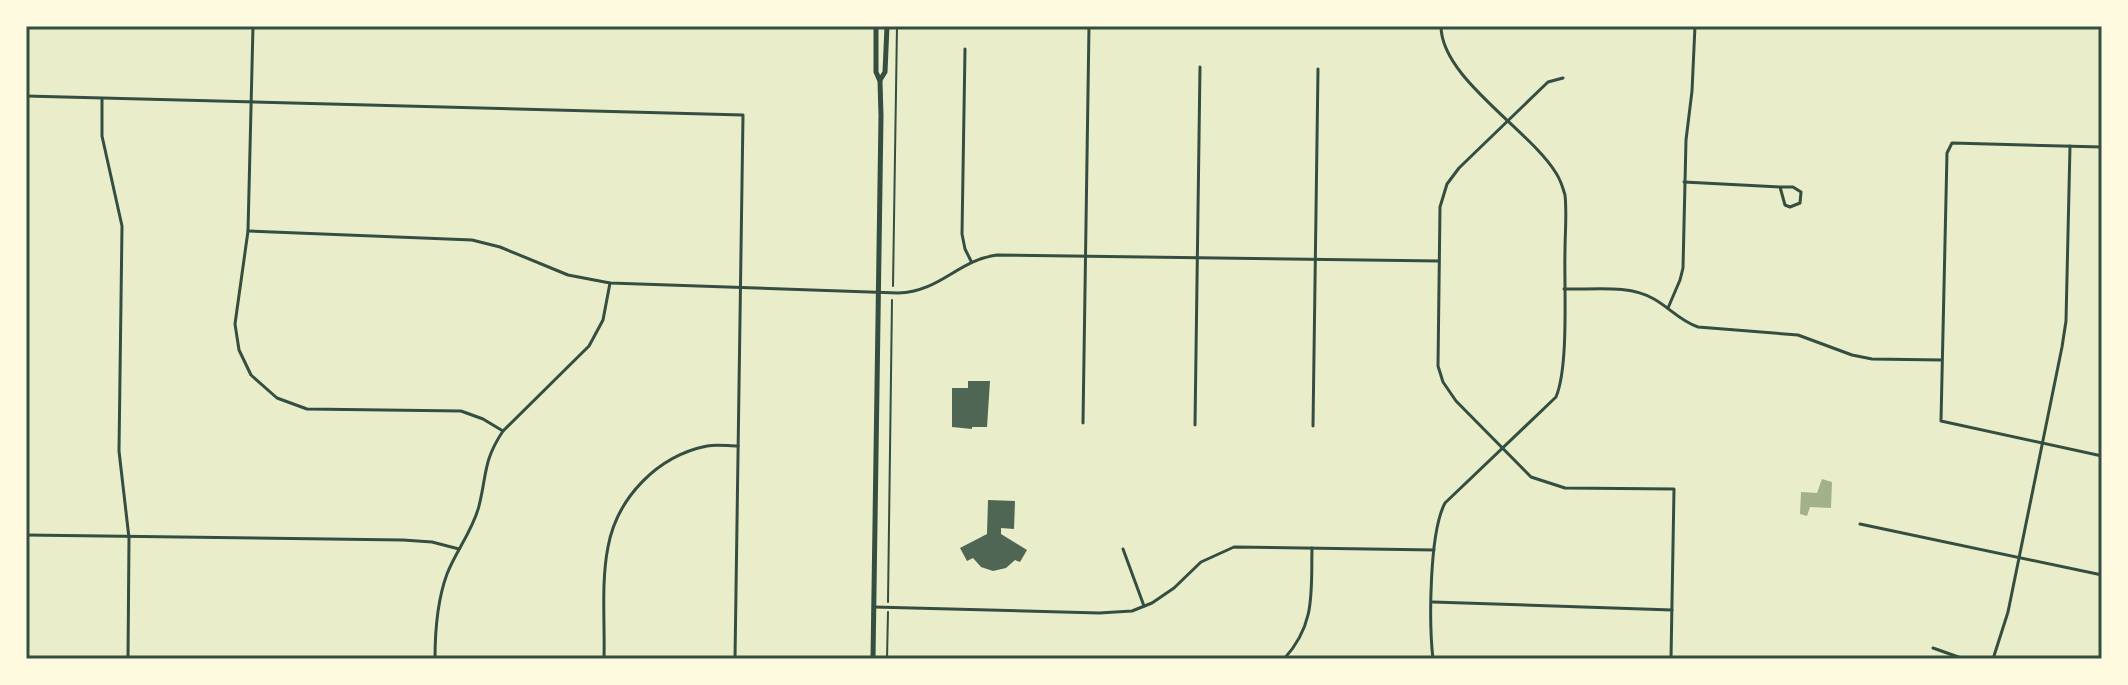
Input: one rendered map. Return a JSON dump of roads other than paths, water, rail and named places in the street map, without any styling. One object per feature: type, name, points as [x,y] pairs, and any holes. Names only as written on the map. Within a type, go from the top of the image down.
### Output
[{"type":"main road","points":[[873,659],[880,81],[876,72],[876,26]]},
{"type":"main road","points":[[880,81],[885,72],[887,26]]},
{"type":"street","points":[[253,26],[248,231],[237,299],[235,337],[251,375],[277,398],[307,409],[461,411],[503,431]]},
{"type":"street","points":[[1083,423],[1089,26]]},
{"type":"street","points":[[1433,659],[1435,528],[1445,503],[1553,401],[1561,386],[1564,289],[1565,196],[1562,186],[1548,162],[1458,69],[1442,42],[1441,26]]},
{"type":"street","points":[[1668,308],[1683,268],[1684,182],[1695,26]]},
{"type":"street","points":[[965,49],[962,234],[971,261]]},
{"type":"street","points":[[1195,425],[1200,67]]},
{"type":"street","points":[[1313,426],[1318,69]]},
{"type":"street","points":[[1563,78],[1548,82],[1458,169],[1447,184],[1440,211],[1440,375],[1456,401],[1531,477],[1565,488],[1674,489],[1671,659]]},
{"type":"street","points":[[26,96],[743,115],[735,659]]},
{"type":"street","points":[[102,99],[102,136],[122,226],[119,451],[129,538],[128,659]]},
{"type":"street","points":[[2102,147],[1952,143],[1947,153],[1941,360],[1941,421],[2102,456]]},
{"type":"street","points":[[1993,659],[2020,558],[2066,321],[2070,146]]},
{"type":"street","points":[[1684,182],[1780,187],[1798,189],[1801,192],[1800,203],[1790,207],[1785,205],[1780,187]]},
{"type":"street","points":[[248,231],[472,240],[500,247],[568,275],[610,283],[877,292],[926,289],[971,261],[1000,255],[1439,261]]},
{"type":"street","points":[[435,659],[437,613],[442,592],[479,506],[487,460],[503,431],[590,344],[603,320],[610,283]]},
{"type":"street","points":[[1564,289],[1635,292],[1652,297],[1685,323],[1698,327],[1798,335],[1872,359],[1941,360]]},
{"type":"street","points":[[604,659],[607,551],[614,523],[627,499],[646,478],[667,462],[709,446],[738,446]]},
{"type":"street","points":[[1860,524],[2102,575]]},
{"type":"street","points":[[26,535],[403,540],[432,542],[459,549]]},
{"type":"street","points":[[874,607],[1099,613],[1132,611],[1164,597],[1201,562],[1234,547],[1434,550]]},
{"type":"street","points":[[1284,659],[1298,643],[1310,612],[1312,548]]},
{"type":"street","points":[[1123,549],[1144,606]]},
{"type":"street","points":[[1433,602],[1672,610]]},
{"type":"street","points":[[1933,648],[1964,659]]}]
